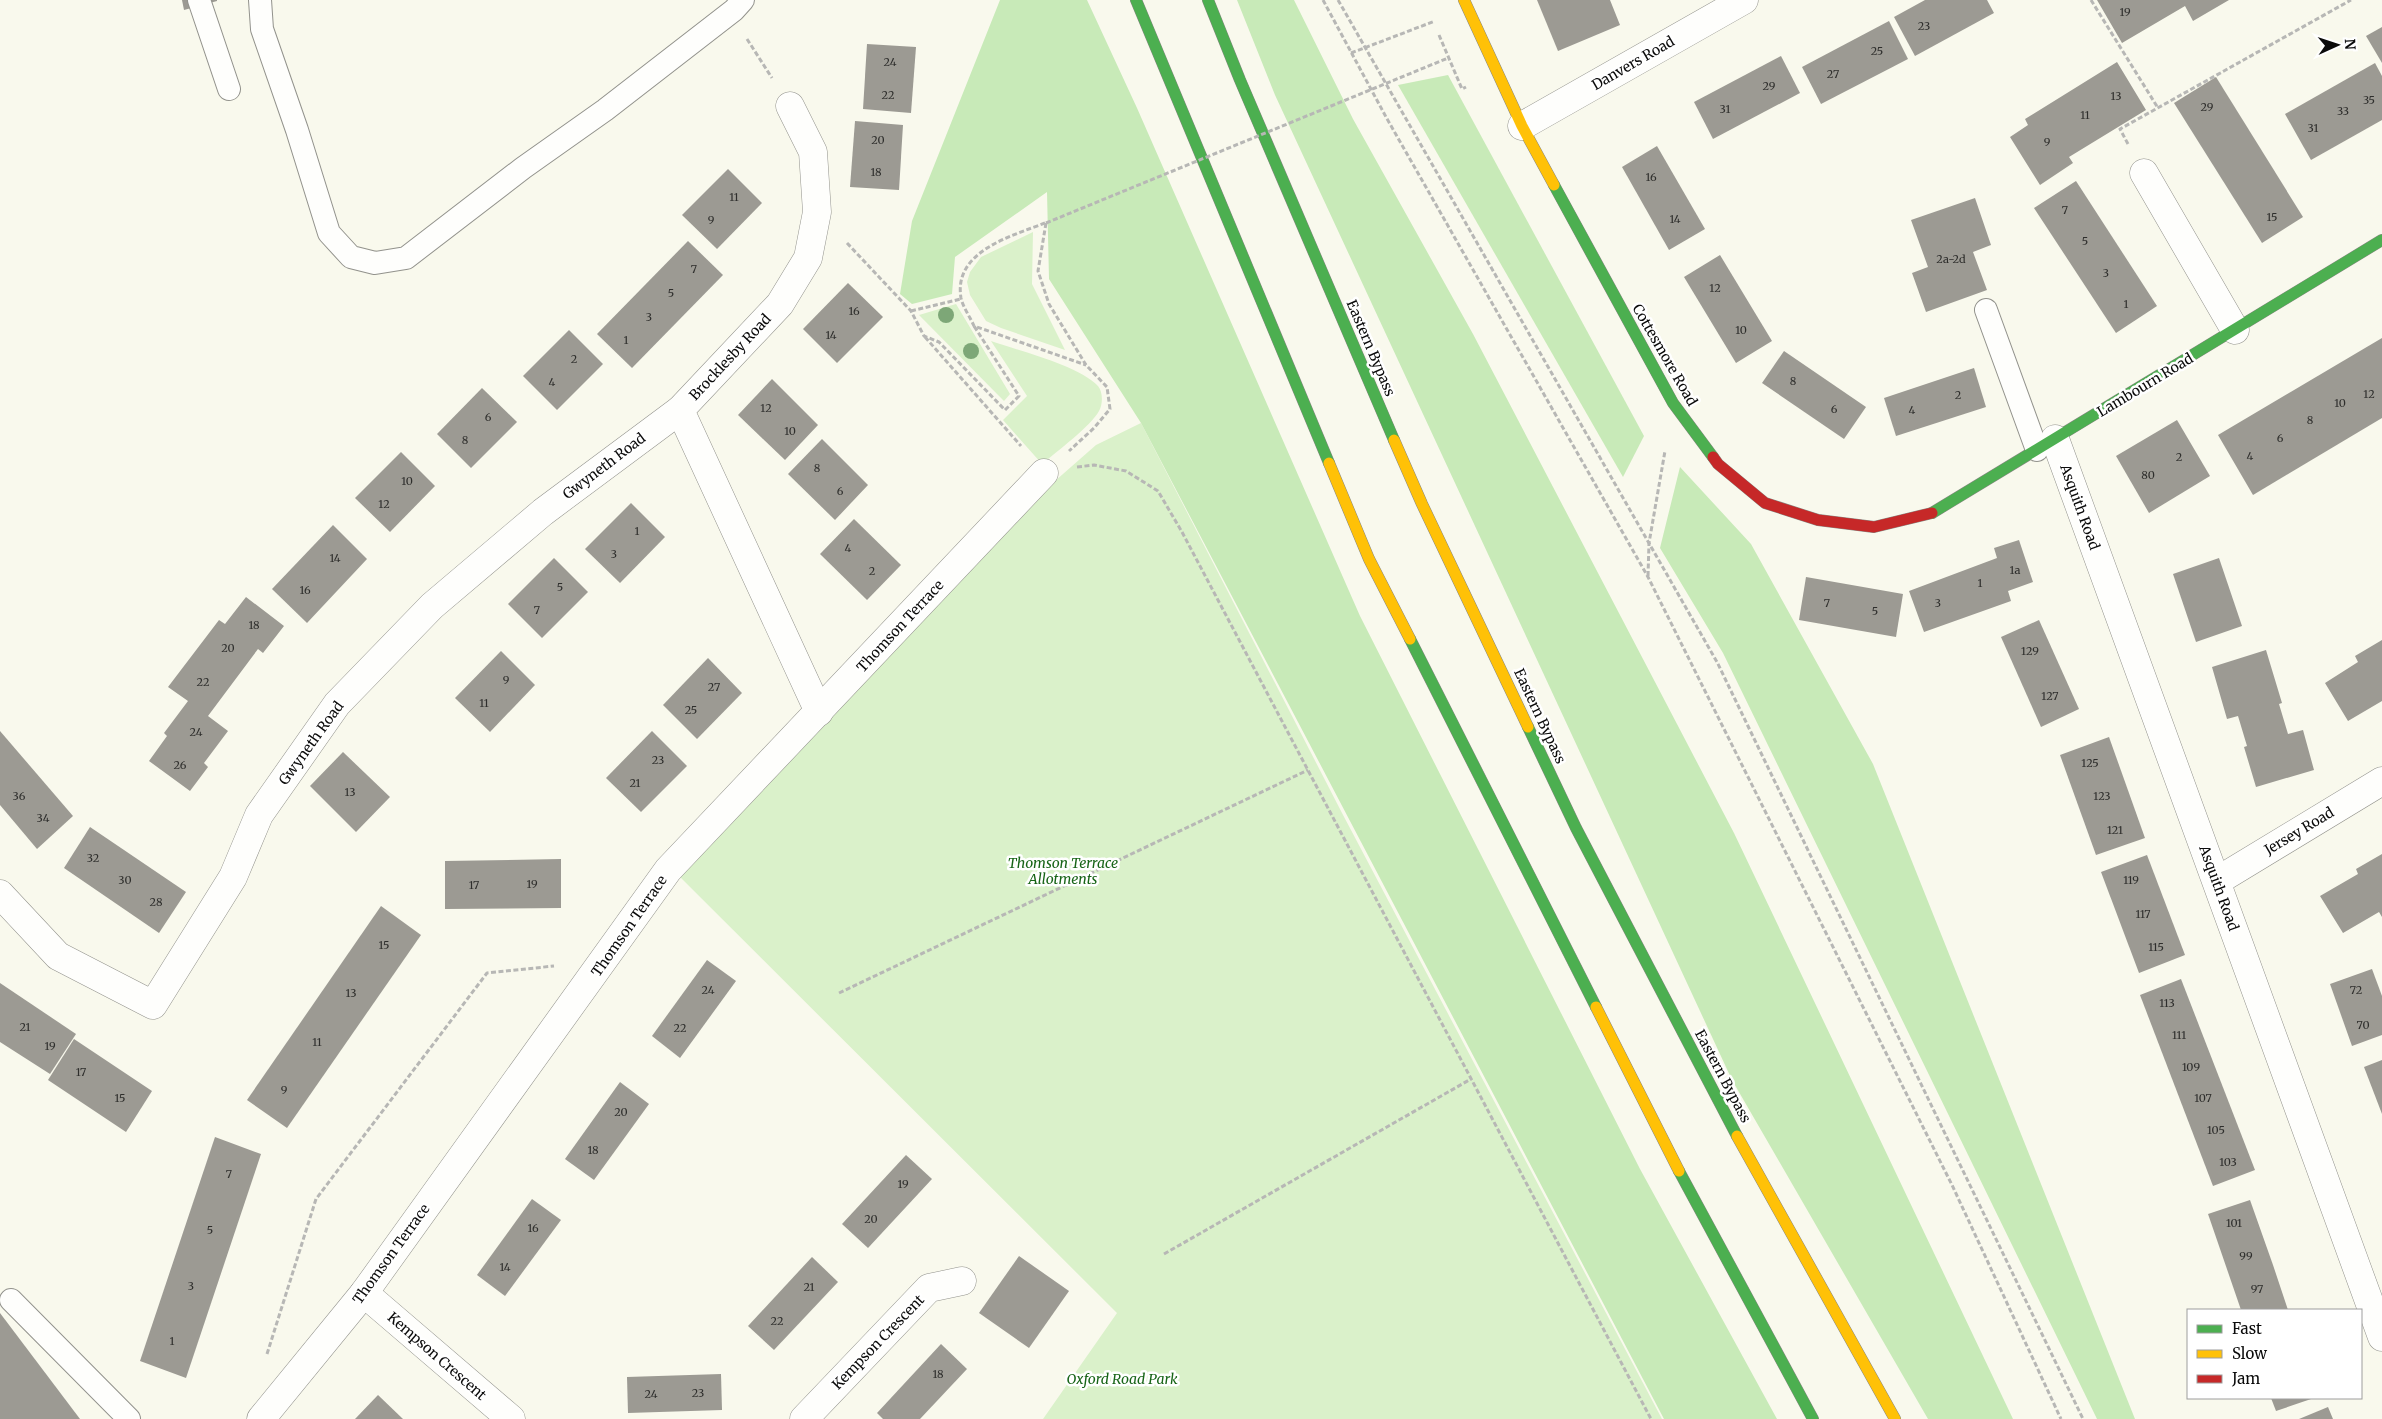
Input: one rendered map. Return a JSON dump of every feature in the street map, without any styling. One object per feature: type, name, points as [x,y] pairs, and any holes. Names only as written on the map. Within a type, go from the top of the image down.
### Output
[{"type":"main road","points":[[1136,0],[1188,132],[1368,559],[1685,1183],[1812,1419]]},
{"type":"main road","name":"Eastern Bypass","points":[[1208,0],[1240,80],[1422,504],[1576,828],[1755,1170],[1896,1419]]},
{"type":"main road","name":"Cottesmore Road","points":[[1464,0],[1522,126],[1673,404],[1718,464],[1765,503],[1818,520],[1874,527],[1929,514],[2046,444]]},
{"type":"main road","name":"Lambourn Road","points":[[2046,444],[2382,240]]},
{"type":"street","name":"Danvers Road","points":[[1522,126],[1744,0]]},
{"type":"street","name":"Brocklesby Road","points":[[790,106],[813,152],[817,212],[808,258],[780,304],[680,410],[819,712]]},
{"type":"street","points":[[2144,173],[2235,330]]},
{"type":"street","name":"Gwyneth Road","points":[[0,894],[58,956],[153,1005],[233,878],[259,815],[337,704],[432,606],[543,512],[680,410]]},
{"type":"street","name":"Asquith Road","points":[[2046,444],[2217,880],[2382,1337]]},
{"type":"street","name":"Thomson Terrace","points":[[261,1419],[364,1293],[668,870],[1044,473]]},
{"type":"street","name":"Jersey Road","points":[[2217,880],[2382,781]]},
{"type":"street","name":"Kempson Crescent","points":[[804,1419],[929,1288],[962,1281]]},
{"type":"street","name":"Kempson Crescent","points":[[364,1293],[511,1419]]},
{"type":"lane","points":[[199,0],[229,89]]},
{"type":"lane","points":[[260,0],[262,29],[297,130],[329,233],[351,257],[375,263],[406,258],[523,168],[613,104],[734,10],[743,0]]},
{"type":"lane","points":[[1986,310],[2046,444]]},
{"type":"lane","points":[[11,1300],[128,1419]]},
{"type":"path","points":[[1322,0],[1648,577],[1952,1185],[2061,1419]]},
{"type":"path","points":[[1338,0],[1717,662],[1737,708],[2083,1419]]},
{"type":"path","points":[[2091,0],[2158,108]]},
{"type":"path","points":[[2144,173],[2120,129],[2351,0]]},
{"type":"path","points":[[924,336],[939,342],[1005,410],[1019,396],[974,326],[961,299],[961,281],[969,262],[996,243],[1448,58],[1433,22],[1351,52]]},
{"type":"path","points":[[744,34],[790,106]]},
{"type":"path","points":[[817,212],[911,311],[924,336],[1044,473]]},
{"type":"path","points":[[1044,473],[1094,428],[1110,409],[1107,387],[1086,366],[1049,304],[1038,271],[1046,223]]},
{"type":"path","points":[[911,311],[961,299]]},
{"type":"path","points":[[974,326],[1086,366]]},
{"type":"path","points":[[1648,577],[1649,543],[1673,404]]},
{"type":"path","points":[[1044,473],[1094,465],[1126,471],[1158,491],[1187,541],[1651,1419]]},
{"type":"path","points":[[839,993],[1308,770]]},
{"type":"path","points":[[267,1355],[316,1199],[487,973],[605,960]]},
{"type":"path","points":[[1164,1254],[1471,1079]]},
{"type":"green space","points":[[1000,0],[1087,0],[1137,108],[1360,616],[1640,1169],[1777,1419],[1664,1419],[1141,423],[1049,279],[1047,192],[955,257],[952,294],[912,304],[900,294],[912,221]]},
{"type":"green space","points":[[1237,0],[1294,0],[1353,119],[1473,334],[1734,833],[2013,1419],[1928,1419],[1732,1080],[1275,95]]},
{"type":"green space","points":[[1448,75],[1644,436],[1623,477],[1398,85]]},
{"type":"green space","points":[[1033,232],[1032,284],[1065,350],[986,321],[970,295],[967,282],[970,272],[981,257]]},
{"type":"green space","points":[[956,304],[1010,394],[1004,401],[919,315]]},
{"type":"green space","points":[[991,341],[1063,365],[1089,378],[1100,389],[1102,395],[1101,405],[1095,417],[1042,464],[1003,420],[1027,396]]},
{"type":"green space","name":"Thomson Terrace Allotments","points":[[1141,423],[1342,813],[1662,1419],[1043,1419],[1117,1313],[680,877],[1055,481],[1096,445]]},
{"type":"green space","points":[[1680,467],[1751,544],[1873,764],[2135,1419],[2097,1419],[1723,653],[1660,548]]},
{"type":"building","points":[[182,0],[217,0],[217,1],[184,10]]},
{"type":"building","points":[[1537,0],[1610,0],[1620,25],[1558,51]]},
{"type":"building","points":[[1925,0],[1987,0],[1994,13],[1915,56],[1894,17]]},
{"type":"building","points":[[2097,0],[2229,0],[2193,21],[2185,6],[2122,43]]},
{"type":"building","points":[[1889,21],[1908,59],[1821,104],[1802,67]]},
{"type":"building","points":[[2382,27],[2382,63],[2366,36]]},
{"type":"building","points":[[867,44],[916,47],[911,113],[863,109]]},
{"type":"building","points":[[1781,56],[1800,93],[1713,139],[1694,102]]},
{"type":"building","points":[[2117,62],[2146,110],[2069,157],[2073,163],[2040,185],[2010,137],[2028,125],[2025,119]]},
{"type":"building","points":[[2375,63],[2382,76],[2382,120],[2311,160],[2285,114]]},
{"type":"building","points":[[2216,77],[2303,217],[2262,243],[2174,103]]},
{"type":"building","points":[[855,121],[903,125],[899,190],[850,187]]},
{"type":"building","points":[[1657,146],[1705,229],[1669,250],[1622,167]]},
{"type":"building","points":[[728,169],[762,203],[717,249],[682,215]]},
{"type":"building","points":[[2076,181],[2157,306],[2116,333],[2034,208]]},
{"type":"building","points":[[1975,198],[1991,245],[1973,252],[1987,290],[1926,312],[1912,273],[1928,267],[1911,220]]},
{"type":"building","points":[[688,241],[723,275],[632,368],[597,334]]},
{"type":"building","points":[[1720,255],[1772,341],[1736,363],[1684,277]]},
{"type":"building","points":[[848,283],[883,317],[837,363],[803,329]]},
{"type":"building","points":[[569,330],[603,364],[557,410],[523,376]]},
{"type":"building","points":[[2382,338],[2382,418],[2253,495],[2218,435]]},
{"type":"building","points":[[1784,351],[1866,407],[1844,439],[1762,383]]},
{"type":"building","points":[[1974,368],[1986,407],[1896,436],[1884,398]]},
{"type":"building","points":[[772,379],[818,425],[785,460],[738,415]]},
{"type":"building","points":[[482,388],[517,422],[471,468],[437,434]]},
{"type":"building","points":[[2177,420],[2210,476],[2149,513],[2116,456]]},
{"type":"building","points":[[822,439],[868,485],[835,520],[788,474]]},
{"type":"building","points":[[401,452],[435,486],[390,532],[355,498]]},
{"type":"building","points":[[631,503],[665,537],[620,583],[585,549]]},
{"type":"building","points":[[854,519],[901,565],[867,600],[820,554]]},
{"type":"building","points":[[333,525],[367,559],[307,623],[272,589]]},
{"type":"building","points":[[2019,540],[2033,582],[2008,591],[2011,601],[1924,632],[1909,591],[1997,558],[1994,548]]},
{"type":"building","points":[[554,558],[588,592],[542,638],[508,604]]},
{"type":"building","points":[[2219,558],[2242,626],[2196,642],[2173,574]]},
{"type":"building","points":[[1806,577],[1903,594],[1896,637],[1799,620]]},
{"type":"building","points":[[246,597],[284,626],[263,653],[258,649],[208,716],[228,731],[204,763],[208,767],[190,791],[149,761],[167,736],[164,733],[188,701],[168,687],[219,620],[225,624]]},
{"type":"building","points":[[2039,620],[2079,709],[2041,727],[2001,637]]},
{"type":"building","points":[[2382,640],[2382,701],[2348,721],[2325,683],[2358,662],[2355,656]]},
{"type":"building","points":[[2266,650],[2282,703],[2279,704],[2288,734],[2303,730],[2314,770],[2256,787],[2244,747],[2247,746],[2238,716],[2227,719],[2212,667]]},
{"type":"building","points":[[501,651],[535,685],[490,732],[455,698]]},
{"type":"building","points":[[708,658],[742,693],[697,739],[663,705]]},
{"type":"building","points":[[0,731],[73,816],[37,849],[0,805]]},
{"type":"building","points":[[652,731],[687,766],[641,812],[606,778]]},
{"type":"building","points":[[2109,737],[2145,838],[2096,855],[2060,755]]},
{"type":"building","points":[[343,752],[390,797],[356,832],[310,786]]},
{"type":"building","points":[[90,827],[186,892],[159,933],[64,868]]},
{"type":"building","points":[[2382,854],[2382,917],[2379,912],[2343,933],[2320,896],[2358,874],[2356,869]]},
{"type":"building","points":[[2147,855],[2185,955],[2139,973],[2101,872]]},
{"type":"building","points":[[561,859],[561,908],[445,909],[445,861]]},
{"type":"building","points":[[381,906],[421,935],[287,1128],[247,1100]]},
{"type":"building","points":[[707,960],[736,981],[680,1058],[652,1036]]},
{"type":"building","points":[[2372,969],[2382,996],[2382,1035],[2352,1046],[2330,984]]},
{"type":"building","points":[[2181,979],[2255,1170],[2213,1186],[2140,995]]},
{"type":"building","points":[[0,983],[76,1034],[50,1074],[0,1042]]},
{"type":"building","points":[[74,1039],[152,1091],[126,1132],[48,1080]]},
{"type":"building","points":[[2382,1060],[2382,1114],[2364,1067]]},
{"type":"building","points":[[620,1082],[649,1104],[594,1180],[565,1159]]},
{"type":"building","points":[[215,1137],[261,1154],[186,1378],[140,1361]]},
{"type":"building","points":[[906,1155],[932,1179],[868,1248],[842,1224]]},
{"type":"building","points":[[532,1199],[561,1220],[505,1296],[477,1275]]},
{"type":"building","points":[[2250,1200],[2288,1309],[2241,1309],[2208,1214]]},
{"type":"building","points":[[1019,1256],[1069,1291],[1029,1348],[979,1313]]},
{"type":"building","points":[[812,1257],[838,1282],[774,1350],[748,1326]]},
{"type":"building","points":[[0,1313],[80,1419],[0,1419]]},
{"type":"building","points":[[941,1344],[967,1369],[920,1419],[883,1419],[877,1413]]},
{"type":"building","points":[[721,1374],[722,1410],[628,1413],[627,1377]]},
{"type":"building","points":[[378,1395],[403,1419],[355,1419]]},
{"type":"building","points":[[2271,1399],[2311,1399],[2276,1411]]},
{"type":"building","points":[[2328,1407],[2333,1419],[2299,1419]]},
{"type":"traffic: fast","points":[[1136,0],[1329,463]]},
{"type":"traffic: fast","points":[[1208,0],[1240,80],[1394,440]]},
{"type":"traffic: fast","points":[[1554,185],[1673,403],[1713,457]]},
{"type":"traffic: fast","points":[[1932,513],[2382,240]]},
{"type":"traffic: fast","points":[[1410,639],[1596,1007]]},
{"type":"traffic: fast","points":[[1528,727],[1576,828],[1737,1136]]},
{"type":"traffic: fast","points":[[1679,1171],[1813,1419]]},
{"type":"traffic: slow","points":[[1464,0],[1522,126],[1554,185]]},
{"type":"traffic: slow","points":[[1394,440],[1422,504],[1528,727]]},
{"type":"traffic: slow","points":[[1329,463],[1369,559],[1410,639]]},
{"type":"traffic: slow","points":[[1596,1007],[1679,1171]]},
{"type":"traffic: slow","points":[[1737,1136],[1895,1419]]},
{"type":"traffic: jam","points":[[1713,457],[1718,464],[1765,503],[1818,520],[1874,527],[1932,513]]},
{"type":"park label","name":"Oxford Road Park","points":[[1122,1379]]}]
